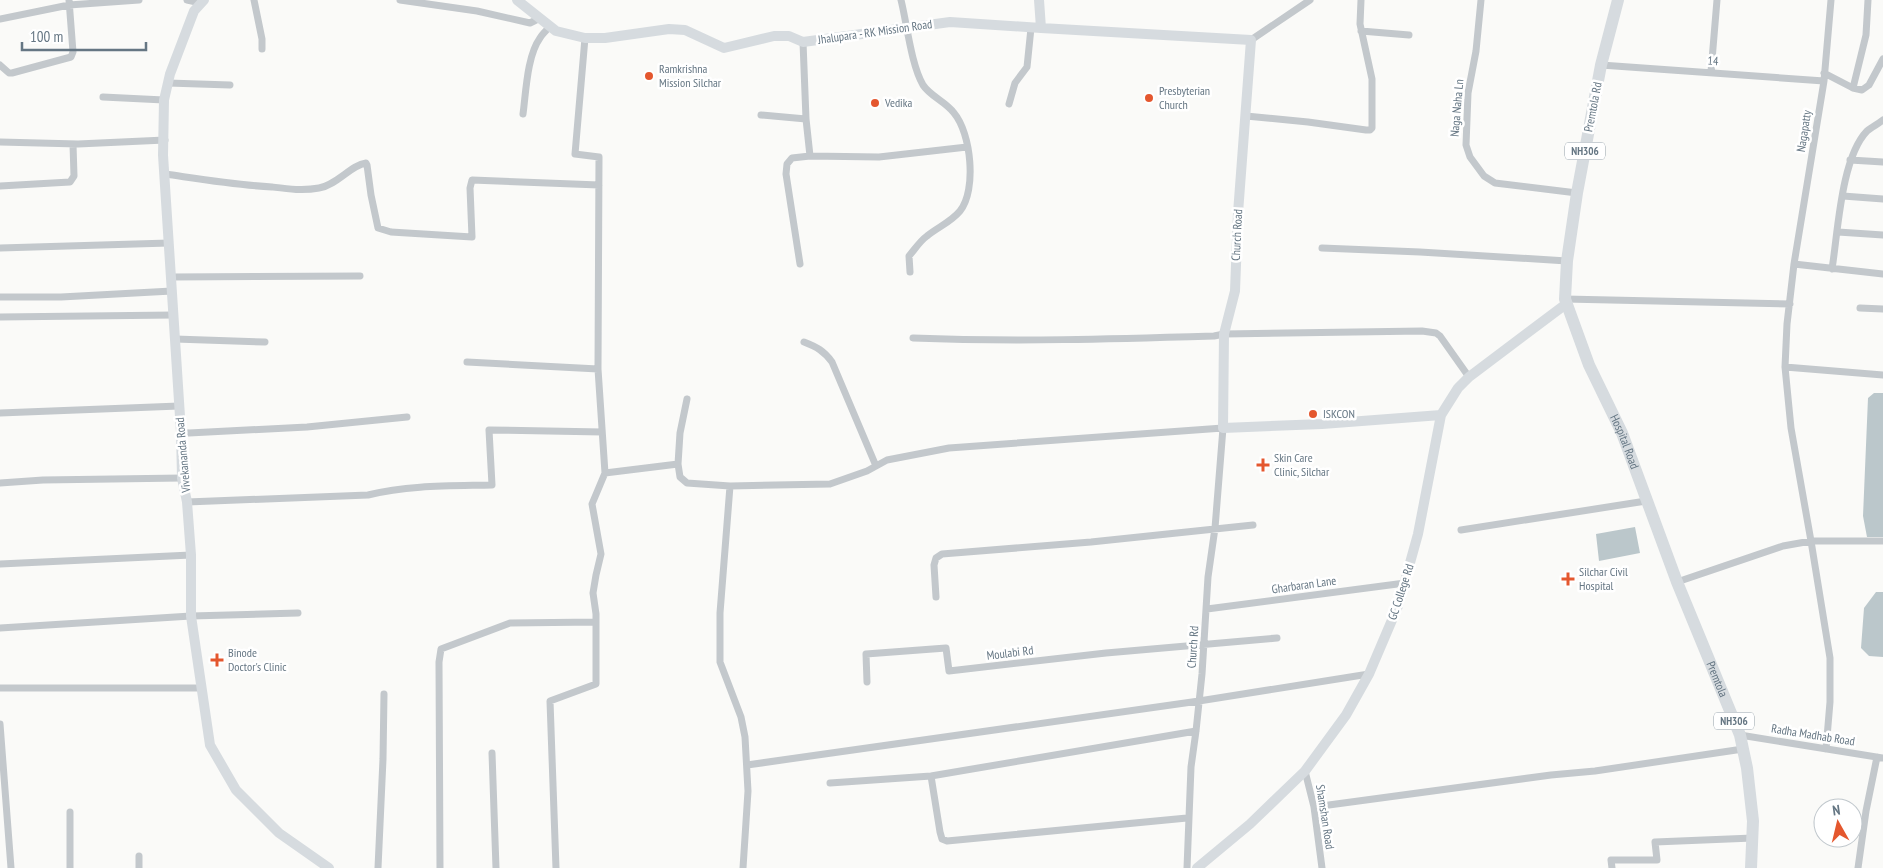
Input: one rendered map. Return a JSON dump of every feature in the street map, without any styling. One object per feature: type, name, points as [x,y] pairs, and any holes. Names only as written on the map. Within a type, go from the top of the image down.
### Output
[{"type":"highway","name":"Premtola Rd","points":[[1565,302],[1567,261],[1577,193],[1602,65],[1618,0]]},
{"type":"highway","name":"Hospital Road","points":[[1565,302],[1589,364],[1622,433],[1676,582]]},
{"type":"highway","name":"Premtola","points":[[1676,582],[1740,735],[1751,802],[1752,868]]},
{"type":"main road","name":"Jhalupara - RK Mission Road","points":[[517,0],[556,31],[585,38],[605,38],[669,30],[685,30],[724,48],[774,36],[789,36],[802,42],[950,22],[1251,40]]},
{"type":"main road","points":[[1036,28],[1039,0]]},
{"type":"main road","name":"Vivekananda Road","points":[[203,1],[194,11],[168,83],[164,100],[164,174],[181,432],[182,478],[187,502],[191,555],[191,616],[201,688],[210,745],[236,790],[279,833],[329,868]]},
{"type":"main road","name":"Church Road","points":[[1223,428],[1224,334],[1235,291],[1238,214],[1251,40]]},
{"type":"main road","name":"GC College Rd","points":[[1197,868],[1250,824],[1305,771],[1346,716],[1369,674],[1398,606],[1418,534],[1441,415],[1458,388],[1469,377],[1565,302]]},
{"type":"main road","points":[[1223,428],[1322,424],[1441,415]]},
{"type":"street","points":[[0,19],[69,3],[139,0]]},
{"type":"street","points":[[187,0],[203,1]]},
{"type":"street","points":[[254,0],[262,39],[262,49]]},
{"type":"street","points":[[400,0],[477,11],[530,23],[540,18]]},
{"type":"street","points":[[901,0],[915,63],[924,86],[955,113],[964,132],[970,162],[970,186],[961,210],[947,223],[926,236],[909,256],[910,272]]},
{"type":"street","points":[[1251,40],[1310,0]]},
{"type":"street","points":[[1246,116],[1370,130],[1372,128],[1372,79],[1360,31],[1361,0]]},
{"type":"street","name":"Naga Naha Ln","points":[[1481,0],[1476,51],[1468,93],[1466,145],[1468,152],[1484,176],[1495,183],[1577,193]]},
{"type":"street","points":[[1711,72],[1717,0]]},
{"type":"street","name":"Nagapatty","points":[[1826,749],[1830,702],[1830,658],[1791,428],[1785,368],[1794,264],[1824,81],[1831,0]]},
{"type":"street","points":[[1853,88],[1866,35],[1868,0]]},
{"type":"street","points":[[0,65],[9,73],[12,73],[71,57],[73,52],[69,3]]},
{"type":"street","points":[[523,114],[535,48],[539,38],[550,26]]},
{"type":"street","points":[[1009,104],[1015,83],[1027,67],[1036,28]]},
{"type":"street","points":[[1360,31],[1409,34]]},
{"type":"street","points":[[556,868],[550,702],[596,684],[596,622],[593,593],[601,554],[592,504],[605,473],[598,369],[600,157],[575,154],[585,38]]},
{"type":"street","points":[[802,42],[810,156]]},
{"type":"street","points":[[1824,73],[1853,88],[1866,89],[1883,59]]},
{"type":"street","name":"14","points":[[1602,65],[1824,81]]},
{"type":"street","points":[[168,83],[230,85]]},
{"type":"street","points":[[103,97],[164,100]]},
{"type":"street","points":[[761,115],[806,119]]},
{"type":"street","points":[[1832,269],[1850,160],[1868,130],[1883,120]]},
{"type":"street","points":[[0,142],[73,144],[165,140]]},
{"type":"street","points":[[0,186],[70,182],[74,176],[73,144]]},
{"type":"street","points":[[800,264],[786,174],[787,164],[792,158],[810,156],[878,157],[967,147]]},
{"type":"street","points":[[1850,160],[1883,162]]},
{"type":"street","points":[[164,174],[245,186],[304,190],[321,188],[334,182],[359,164],[366,163],[378,228],[391,232],[472,237],[470,188],[472,180],[599,186]]},
{"type":"street","points":[[1843,196],[1883,200]]},
{"type":"street","points":[[1838,232],[1883,235]]},
{"type":"street","points":[[0,248],[169,243]]},
{"type":"street","points":[[1322,248],[1411,251],[1567,261]]},
{"type":"street","points":[[1794,264],[1883,274]]},
{"type":"street","points":[[171,276],[360,276]]},
{"type":"street","points":[[0,297],[61,297],[172,291]]},
{"type":"street","points":[[1565,302],[1790,304]]},
{"type":"street","points":[[1860,308],[1883,309]]},
{"type":"street","points":[[0,317],[174,315]]},
{"type":"street","points":[[913,338],[1051,340],[1214,336],[1224,334],[1431,332],[1440,336],[1469,377]]},
{"type":"street","points":[[175,339],[265,342]]},
{"type":"street","points":[[804,342],[824,352],[832,362],[876,466]]},
{"type":"street","points":[[467,362],[598,369]]},
{"type":"street","points":[[1785,368],[1883,375]]},
{"type":"street","points":[[687,399],[680,433],[678,464],[680,477],[687,483],[730,486],[830,484],[867,471],[888,460],[949,448],[1223,428]]},
{"type":"street","points":[[0,414],[178,406]]},
{"type":"street","points":[[181,432],[307,427],[407,418]]},
{"type":"street","name":"Church Rd","points":[[1186,868],[1191,767],[1199,700],[1208,577],[1215,528],[1223,428]]},
{"type":"street","points":[[187,502],[368,495],[387,490],[416,487],[492,485],[489,430],[602,432]]},
{"type":"street","points":[[605,473],[678,464]]},
{"type":"street","points":[[0,483],[43,480],[182,478]]},
{"type":"street","points":[[730,486],[720,613],[720,662],[741,716],[745,737],[748,791],[743,868]]},
{"type":"street","points":[[1461,530],[1646,501]]},
{"type":"street","points":[[936,597],[934,566],[936,558],[942,554],[1091,542],[1253,525]]},
{"type":"street","points":[[1676,582],[1783,546],[1811,540],[1883,542]]},
{"type":"street","points":[[0,564],[191,555]]},
{"type":"street","name":"Gharbaran Lane","points":[[1207,609],[1404,583]]},
{"type":"street","points":[[0,628],[191,616],[298,613]]},
{"type":"street","points":[[440,868],[440,648],[510,623],[596,622]]},
{"type":"street","points":[[1204,644],[1277,638]]},
{"type":"street","name":"Moulabi Rd","points":[[867,682],[866,654],[946,648],[950,671],[1204,644]]},
{"type":"street","points":[[747,765],[1369,674]]},
{"type":"street","points":[[0,688],[201,688]]},
{"type":"street","points":[[378,868],[384,694]]},
{"type":"street","points":[[0,724],[11,868]]},
{"type":"street","points":[[830,783],[931,776],[1196,731]]},
{"type":"street","name":"Radha Madhab Road","points":[[1740,735],[1880,757]]},
{"type":"street","points":[[1314,807],[1551,775],[1604,770],[1743,749]]},
{"type":"street","points":[[492,753],[496,868]]},
{"type":"street","points":[[1858,868],[1866,811],[1880,757]]},
{"type":"street","name":"Shamshan Road","points":[[1305,771],[1314,807],[1322,868]]},
{"type":"street","points":[[931,776],[940,832],[942,839],[947,841],[1187,818]]},
{"type":"street","points":[[70,812],[70,868]]},
{"type":"street","points":[[1612,868],[1611,860],[1657,860],[1655,842],[1753,838]]},
{"type":"street","points":[[139,856],[139,868]]},
{"type":"shaded area","points":[[1874,393],[1883,393],[1883,537],[1867,537],[1863,516],[1868,398]]},
{"type":"shaded area","points":[[1635,527],[1640,553],[1599,561],[1596,534]]},
{"type":"shaded area","points":[[1876,592],[1883,592],[1883,657],[1869,656],[1861,648],[1864,608]]},
{"type":"place","name":"Ramkrishna Mission Silchar","points":[[649,76]]},
{"type":"place","name":"Presbyterian Church","points":[[1149,98]]},
{"type":"place","name":"Vedika","points":[[875,103]]},
{"type":"place","name":"ISKCON","points":[[1313,414]]},
{"type":"place","name":"Skin Care Clinic, Silchar","points":[[1263,465]]},
{"type":"place","name":"Silchar Civil Hospital","points":[[1568,579]]},
{"type":"place","name":"Binode Doctor's Clinic","points":[[217,660]]}]
